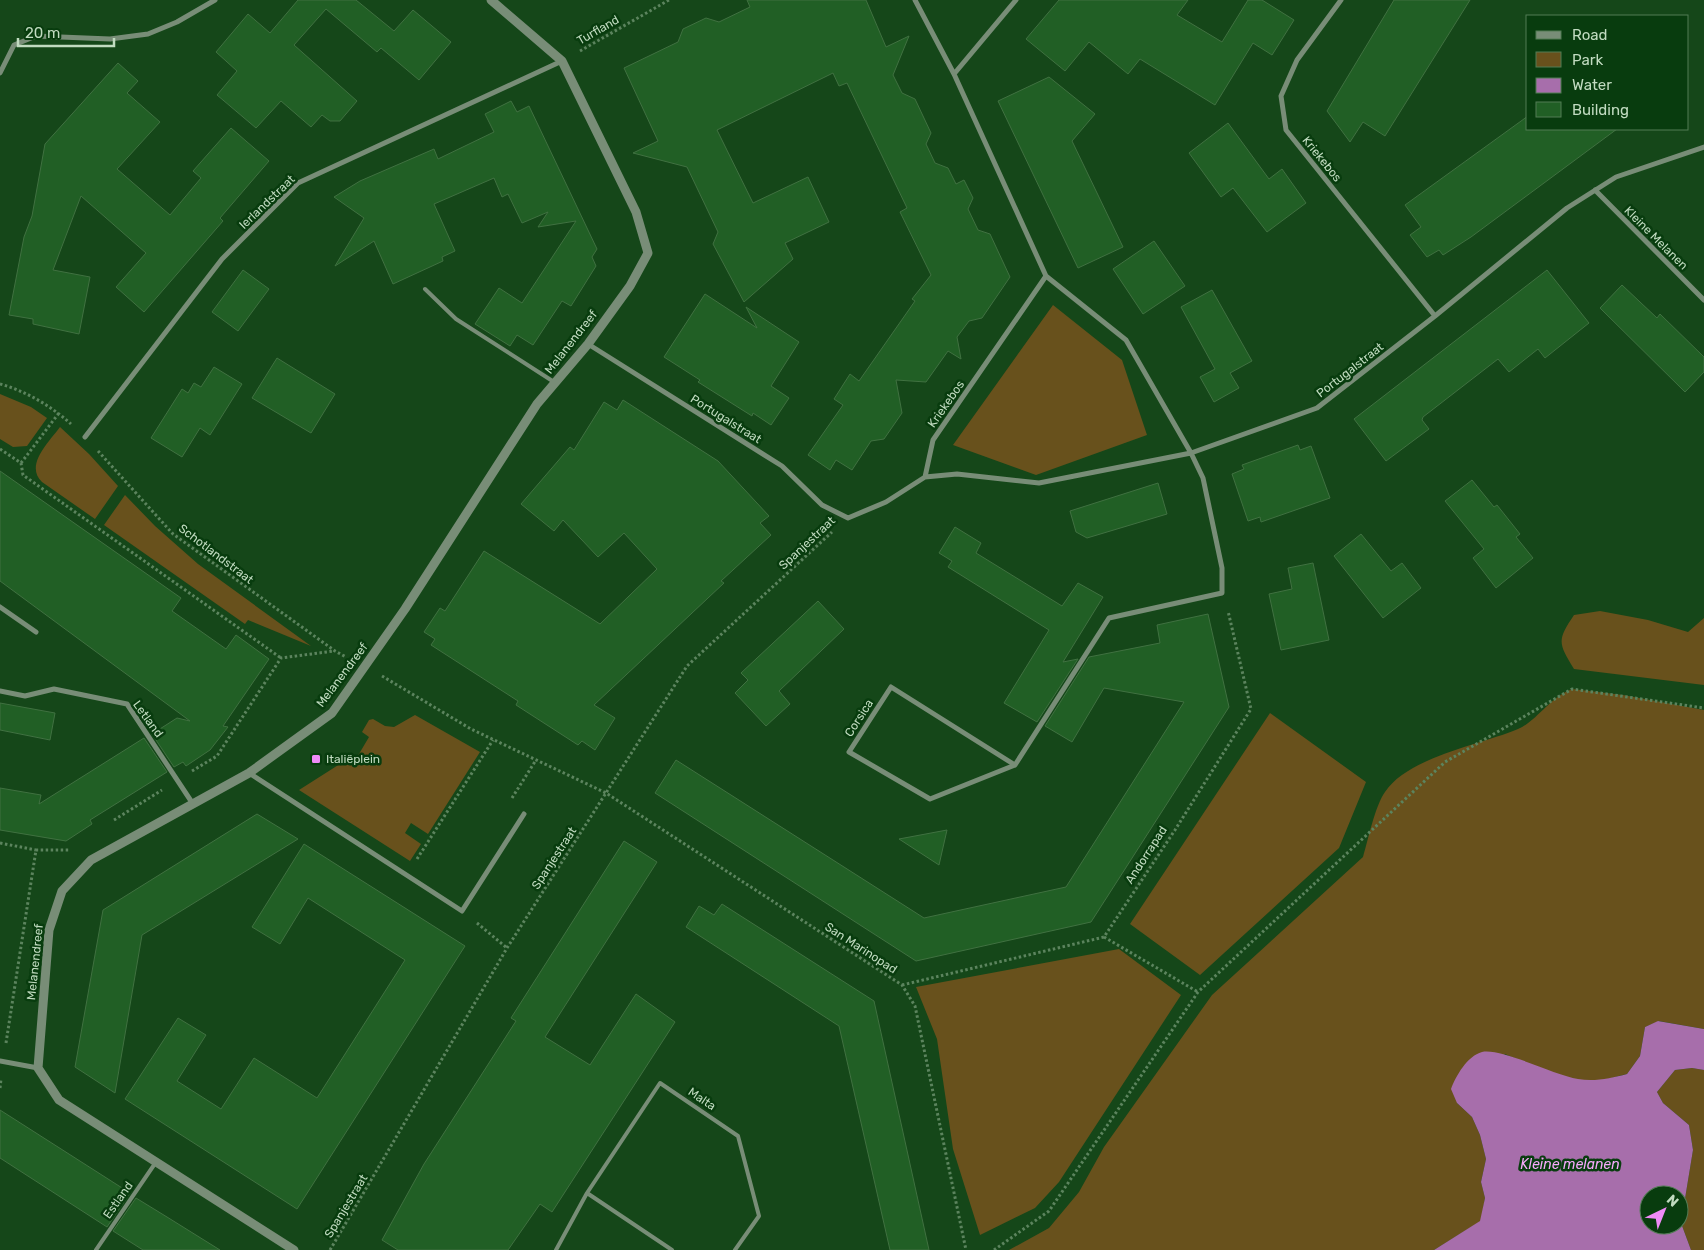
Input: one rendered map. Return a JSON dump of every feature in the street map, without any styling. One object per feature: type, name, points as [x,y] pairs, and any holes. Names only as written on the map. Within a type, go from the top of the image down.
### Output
[{"type":"street","points":[[0,74],[14,45],[36,36],[110,39],[148,34],[177,22],[214,0]]},
{"type":"street","name":"Melanendreef","points":[[38,1068],[48,930],[62,891],[91,860],[249,773],[332,713],[366,666],[537,404],[588,344],[630,286],[648,253],[636,212],[562,61],[491,0]]},
{"type":"street","points":[[914,0],[954,74],[1046,276],[1126,340],[1191,453],[1203,478],[1222,568],[1222,593],[1109,618],[1015,765]]},
{"type":"street","points":[[954,74],[1016,0]]},
{"type":"street","name":"Kriekebos","points":[[1341,0],[1297,60],[1281,96],[1286,130],[1435,316]]},
{"type":"street","name":"Ierlandstraat","points":[[85,437],[222,259],[298,183],[562,61]]},
{"type":"street","name":"Portugalstraat","points":[[925,476],[957,474],[1039,482],[1191,453],[1317,408],[1435,316],[1567,208],[1616,177],[1704,147]]},
{"type":"street","name":"Kleine Melanen","points":[[1594,190],[1704,300]]},
{"type":"street","name":"Kriekebos","points":[[925,476],[933,440],[1046,276]]},
{"type":"street","name":"Portugalstraat","points":[[588,344],[782,466],[822,505],[848,518]]},
{"type":"street","points":[[848,518],[886,502],[925,476]]},
{"type":"street","points":[[0,607],[36,632]]},
{"type":"street","name":"Corsica","points":[[891,687],[1015,765],[930,799],[849,752],[891,687]]},
{"type":"street","name":"Letland","points":[[0,691],[25,696],[54,689],[127,704],[193,804]]},
{"type":"street","points":[[249,773],[462,911],[524,814]]},
{"type":"street","points":[[0,1060],[38,1068],[59,1100],[294,1250]]},
{"type":"lane","points":[[425,289],[456,319],[555,383]]},
{"type":"lane","name":"Malta","points":[[556,1250],[587,1193],[660,1083],[738,1136],[759,1216],[735,1250]]},
{"type":"lane","name":"Estland","points":[[96,1250],[156,1162]]},
{"type":"lane","points":[[587,1193],[672,1250]]},
{"type":"path","name":"Turfland","points":[[562,61],[669,0]]},
{"type":"path","name":"Schotlandstraat","points":[[0,384],[18,389],[58,413],[85,437],[173,534],[335,651],[366,666]]},
{"type":"path","points":[[21,464],[58,413]]},
{"type":"path","points":[[0,449],[21,464],[23,475],[281,658]]},
{"type":"path","name":"Spanjestraat","points":[[330,1250],[507,948],[687,666],[848,518]]},
{"type":"path","name":"Andorrapad","points":[[1104,938],[1175,830],[1251,708],[1228,610],[1222,593]]},
{"type":"path","points":[[366,666],[471,729],[606,794]]},
{"type":"path","points":[[994,1250],[1049,1211],[1198,992],[1445,762],[1572,689],[1704,708]]},
{"type":"path","points":[[407,874],[494,740]]},
{"type":"path","points":[[524,814],[509,803],[536,760]]},
{"type":"path","name":"San Marinopad","points":[[606,794],[902,985],[914,1006],[966,1250]]},
{"type":"path","points":[[0,843],[36,850]]},
{"type":"path","points":[[462,911],[507,948]]},
{"type":"path","points":[[902,985],[1104,938],[1198,992]]},
{"type":"green space","points":[[1053,305],[1122,360],[1147,435],[1036,475],[953,445]]},
{"type":"green space","points":[[0,394],[31,407],[47,418],[27,446],[13,447],[0,439]]},
{"type":"green space","points":[[60,427],[89,454],[118,486],[95,519],[42,482],[37,475],[36,468],[40,453]]},
{"type":"green space","points":[[125,495],[155,526],[198,564],[311,646],[248,620],[245,624],[104,525]]},
{"type":"green space","points":[[1600,611],[1648,620],[1688,632],[1704,618],[1704,685],[1574,669],[1562,647],[1562,636],[1574,615]]},
{"type":"green space","points":[[1572,689],[1623,695],[1704,710],[1704,1029],[1659,1021],[1645,1027],[1640,1056],[1627,1074],[1597,1081],[1586,1081],[1563,1076],[1505,1054],[1457,1103],[1472,1117],[1480,1135],[1486,1159],[1481,1182],[1485,1198],[1481,1221],[1434,1250],[1009,1250],[1049,1228],[1079,1192],[1104,1147],[1212,995],[1363,857],[1381,798],[1396,780],[1410,770],[1446,753],[1518,729],[1531,721],[1557,698]]},
{"type":"green space","points":[[1270,713],[1366,782],[1339,848],[1200,975],[1130,924]]},
{"type":"green space","points":[[415,715],[480,752],[428,834],[411,823],[405,833],[421,844],[410,861],[299,790],[343,762],[349,755],[356,759],[369,737],[362,732],[369,720],[373,719],[385,726],[394,727]]},
{"type":"green space","points":[[1119,949],[1181,995],[1059,1182],[1035,1208],[980,1235],[953,1149],[937,1039],[916,987]]},
{"type":"green space","points":[[1692,1068],[1704,1070],[1704,1250],[1691,1250],[1685,1235],[1689,1235],[1689,1185],[1687,1185],[1693,1150],[1689,1125],[1663,1103],[1657,1092],[1675,1070]]},
{"type":"water","name":"Kleine melanen","points":[[1658,1021],[1704,1029],[1704,1070],[1692,1068],[1675,1070],[1657,1092],[1663,1103],[1689,1125],[1693,1150],[1687,1185],[1639,1185],[1639,1235],[1685,1235],[1691,1250],[1434,1250],[1480,1221],[1485,1198],[1481,1182],[1486,1159],[1480,1135],[1472,1117],[1457,1103],[1451,1089],[1467,1062],[1477,1054],[1491,1052],[1515,1058],[1568,1077],[1597,1080],[1627,1074],[1640,1056],[1645,1027]]},
{"type":"building","points":[[298,0],[356,0],[394,31],[413,10],[451,42],[419,80],[381,48],[377,52],[326,9],[294,45],[357,101],[340,121],[330,121],[322,115],[311,127],[281,101],[256,128],[217,95],[237,71],[216,52],[248,14],[270,33]]},
{"type":"building","points":[[747,0],[866,0],[886,47],[909,36],[893,75],[902,93],[915,99],[931,133],[926,144],[935,163],[948,168],[956,184],[964,180],[973,198],[968,209],[978,230],[990,234],[1010,277],[982,318],[969,321],[957,337],[961,359],[948,351],[926,382],[896,380],[902,413],[884,439],[871,441],[852,470],[836,460],[830,470],[808,455],[843,405],[834,399],[850,374],[859,381],[915,301],[912,299],[931,275],[900,212],[907,208],[847,83],[839,86],[833,73],[717,130],[753,203],[808,177],[829,222],[785,243],[793,259],[744,302],[713,244],[718,232],[687,167],[633,153],[658,141],[624,68],[678,42],[683,29],[706,18],[719,22],[750,7]]},
{"type":"building","points":[[1059,0],[1188,0],[1177,15],[1222,42],[1248,0],[1262,0],[1294,20],[1272,55],[1253,43],[1215,105],[1140,59],[1128,74],[1089,42],[1065,71],[1026,39]]},
{"type":"building","points":[[1394,0],[1470,0],[1385,136],[1363,122],[1350,142],[1327,111]]},
{"type":"building","points":[[118,63],[138,81],[127,93],[160,122],[117,169],[170,215],[201,178],[193,171],[231,128],[269,161],[220,218],[223,221],[144,312],[116,287],[146,253],[81,196],[53,270],[90,277],[79,334],[33,324],[33,319],[9,315],[24,237],[32,216],[45,144]]},
{"type":"building","points":[[1049,77],[1095,114],[1072,141],[1123,247],[1078,268],[998,101]]},
{"type":"building","points":[[511,101],[517,112],[529,106],[597,249],[592,257],[596,266],[571,306],[562,301],[533,345],[517,335],[510,346],[475,324],[499,288],[522,303],[576,221],[538,227],[548,212],[522,223],[508,194],[502,197],[494,178],[434,204],[455,251],[442,257],[443,261],[393,284],[374,241],[335,266],[364,218],[334,197],[360,181],[434,149],[438,159],[494,132],[485,114]]},
{"type":"building","points":[[1526,117],[1526,130],[1616,130],[1471,237],[1443,255],[1439,250],[1427,257],[1410,235],[1421,227],[1405,205]]},
{"type":"building","points":[[1228,123],[1269,179],[1282,169],[1306,203],[1267,232],[1233,188],[1221,197],[1189,153]]},
{"type":"building","points":[[1154,241],[1185,286],[1143,314],[1113,269]]},
{"type":"building","points":[[243,270],[269,289],[238,331],[212,312]]},
{"type":"building","points":[[1547,270],[1589,323],[1545,358],[1538,349],[1509,372],[1498,359],[1423,417],[1422,420],[1429,429],[1386,461],[1354,419]]},
{"type":"building","points":[[1622,285],[1657,318],[1660,314],[1704,357],[1704,372],[1685,392],[1600,308]]},
{"type":"building","points":[[1212,290],[1252,361],[1230,373],[1239,388],[1214,402],[1200,377],[1215,369],[1181,307]]},
{"type":"building","points":[[705,294],[757,328],[746,307],[799,342],[771,386],[789,398],[771,425],[753,413],[752,416],[698,382],[700,380],[664,357]]},
{"type":"building","points":[[277,358],[335,394],[311,433],[252,398]]},
{"type":"building","points":[[214,367],[242,384],[210,435],[200,428],[182,457],[151,438],[182,389],[188,393],[194,383],[201,387]]},
{"type":"building","points":[[623,400],[718,461],[769,516],[760,523],[771,535],[721,581],[724,583],[594,705],[615,718],[595,750],[582,741],[578,745],[516,705],[518,701],[431,645],[435,639],[424,632],[440,608],[445,611],[484,551],[600,624],[657,569],[624,533],[598,557],[563,520],[554,531],[521,504],[570,447],[574,450],[604,402],[617,410]]},
{"type":"building","points":[[1298,445],[1300,450],[1311,446],[1330,498],[1261,522],[1260,517],[1248,521],[1232,474],[1244,469],[1242,465]]},
{"type":"building","points":[[0,471],[181,598],[172,611],[226,649],[236,635],[269,659],[223,726],[228,727],[210,750],[186,766],[183,762],[174,767],[152,734],[177,718],[190,721],[0,581]]},
{"type":"building","points":[[1472,480],[1494,507],[1497,505],[1520,534],[1516,537],[1533,558],[1496,588],[1473,558],[1484,549],[1445,501]]},
{"type":"building","points":[[1158,483],[1167,514],[1087,538],[1076,532],[1070,511]]},
{"type":"building","points":[[955,527],[981,543],[976,553],[1062,606],[1078,583],[1103,597],[1063,662],[1078,659],[1037,722],[1004,703],[1049,630],[948,567],[952,561],[939,553]]},
{"type":"building","points":[[1361,534],[1391,571],[1402,563],[1421,588],[1383,618],[1334,556]]},
{"type":"building","points":[[1313,563],[1329,640],[1281,650],[1269,594],[1292,589],[1288,568]]},
{"type":"building","points":[[818,601],[844,629],[779,691],[790,704],[766,726],[735,693],[748,680],[741,673]]},
{"type":"building","points":[[1208,614],[1229,707],[1091,922],[916,961],[655,793],[676,760],[924,918],[1066,887],[1184,702],[1104,688],[1072,742],[1045,726],[1089,657],[1160,643],[1157,625]]},
{"type":"building","points":[[0,703],[55,713],[50,740],[0,730]]},
{"type":"building","points":[[144,738],[167,772],[90,820],[92,824],[66,841],[0,830],[0,788],[41,795],[39,804]]},
{"type":"building","points":[[257,814],[298,839],[142,935],[115,1093],[75,1067],[103,910]]},
{"type":"building","points":[[947,830],[939,865],[899,839]]},
{"type":"building","points":[[624,841],[657,862],[545,1037],[590,1065],[636,994],[675,1022],[552,1212],[540,1204],[508,1250],[398,1250],[382,1240],[424,1164],[516,1021],[511,1018]]},
{"type":"building","points":[[304,844],[465,946],[297,1209],[125,1099],[178,1018],[206,1035],[177,1081],[221,1109],[254,1058],[317,1098],[405,960],[308,898],[280,944],[252,927]]},
{"type":"building","points":[[722,904],[874,1001],[929,1250],[890,1250],[839,1026],[686,927],[699,906],[714,915]]},
{"type":"building","points":[[0,1110],[130,1193],[107,1227],[0,1158]]},
{"type":"building","points":[[136,1198],[220,1250],[143,1250],[113,1231]]},
{"type":"place","name":"Italiëplein","points":[[316,759]]}]
